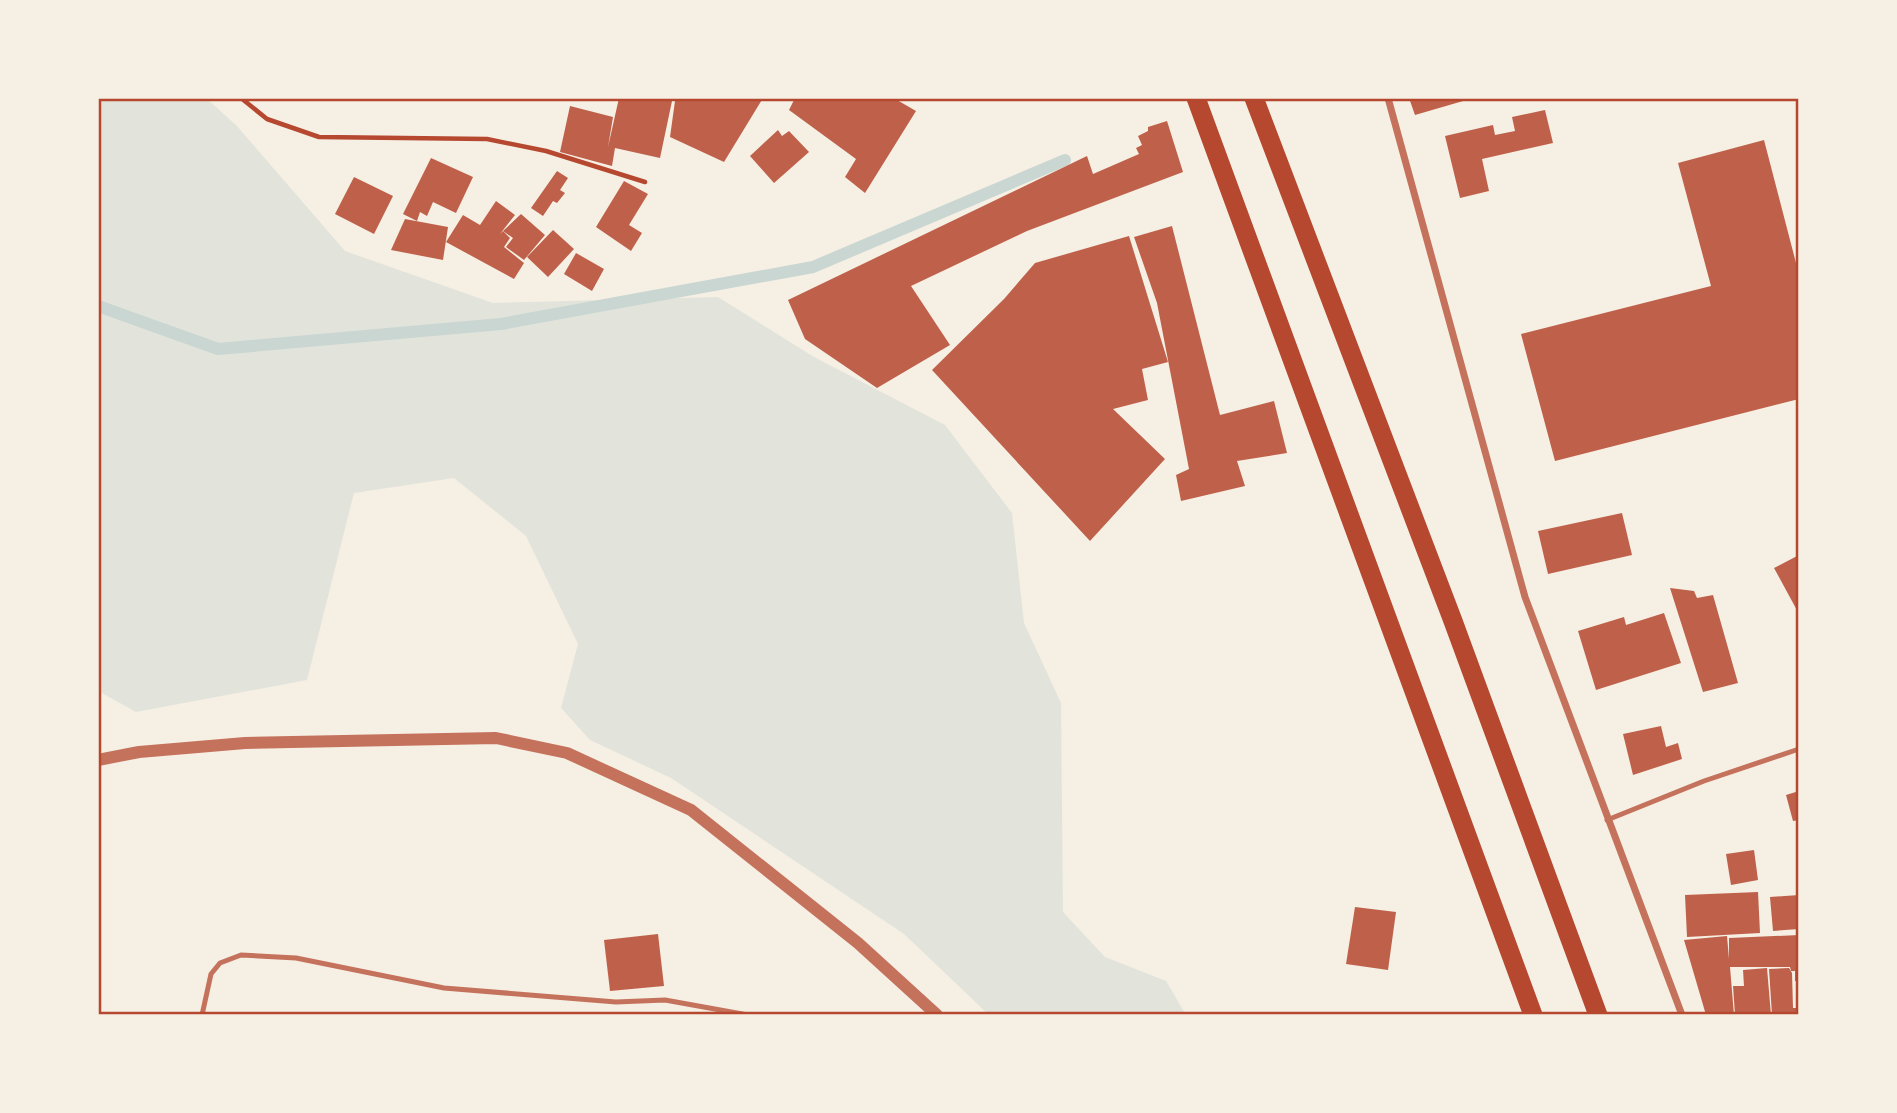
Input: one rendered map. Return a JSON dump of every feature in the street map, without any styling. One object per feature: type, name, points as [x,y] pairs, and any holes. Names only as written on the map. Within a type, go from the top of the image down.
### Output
[{"type":"highway","points":[[1196,98],[1533,1015]]},
{"type":"highway","points":[[1254,98],[1453,621],[1598,1015]]},
{"type":"street","points":[[1388,98],[1525,597],[1682,1015]]},
{"type":"street","points":[[98,760],[139,752],[245,743],[482,738],[496,738],[567,753],[691,810],[858,943],[937,1015]]},
{"type":"lane","points":[[1607,820],[1704,781],[1799,748]]},
{"type":"lane","points":[[202,1015],[211,974],[219,963],[241,955],[296,958],[392,980],[444,988],[616,1002],[665,1000],[748,1015]]},
{"type":"path","points":[[241,98],[267,119],[319,137],[487,139],[546,151],[645,182]]},
{"type":"shaded area","points":[[98,98],[206,98],[237,126],[345,251],[493,303],[718,297],[814,357],[945,425],[1012,513],[1024,623],[1061,703],[1063,912],[1105,957],[1166,981],[1186,1015],[989,1015],[904,934],[671,778],[590,740],[561,708],[578,644],[526,536],[454,478],[354,493],[307,680],[136,712],[98,691]]},
{"type":"building","points":[[619,98],[672,101],[660,158],[615,148],[612,166],[560,152],[570,106],[613,117],[608,147]]},
{"type":"building","points":[[670,98],[763,98],[724,162],[670,137],[675,101]]},
{"type":"building","points":[[795,98],[898,98],[897,100],[916,111],[865,193],[845,177],[856,159],[789,110]]},
{"type":"building","points":[[1409,98],[1470,98],[1470,99],[1415,115]]},
{"type":"building","points":[[1545,110],[1553,143],[1482,159],[1489,191],[1460,198],[1445,136],[1493,125],[1495,135],[1515,131],[1512,117]]},
{"type":"building","points":[[1167,121],[1183,172],[1027,231],[911,286],[950,345],[877,388],[805,339],[788,300],[1087,156],[1093,174],[1139,154],[1136,148],[1142,145],[1138,136],[1148,131],[1148,127]]},
{"type":"building","points":[[778,130],[782,136],[789,131],[809,152],[774,183],[750,156]]},
{"type":"building","points":[[1764,140],[1796,263],[1799,263],[1799,399],[1555,461],[1521,334],[1711,286],[1678,163]]},
{"type":"building","points":[[431,158],[473,177],[456,213],[433,202],[427,216],[420,212],[417,221],[403,214]]},
{"type":"building","points":[[557,171],[568,178],[560,190],[565,193],[557,203],[553,201],[543,216],[531,208]]},
{"type":"building","points":[[354,177],[393,196],[374,234],[335,214]]},
{"type":"building","points":[[624,181],[648,194],[629,225],[642,233],[631,251],[596,227]]},
{"type":"building","points":[[496,201],[515,215],[500,234],[503,231],[510,238],[504,247],[524,263],[514,279],[446,242],[463,215],[480,225]]},
{"type":"building","points":[[521,214],[545,235],[524,260],[506,247],[513,238],[503,231]]},
{"type":"building","points":[[405,219],[448,227],[443,260],[391,250]]},
{"type":"building","points":[[1172,226],[1220,415],[1274,401],[1287,453],[1237,461],[1245,486],[1181,501],[1176,475],[1189,469],[1157,303],[1134,237]]},
{"type":"building","points":[[553,230],[574,249],[548,277],[527,257]]},
{"type":"building","points":[[1129,236],[1168,362],[1142,369],[1148,400],[1113,409],[1165,459],[1090,541],[932,370],[1004,299],[1035,263]]},
{"type":"building","points":[[576,253],[604,269],[592,291],[564,274]]},
{"type":"building","points":[[1622,513],[1632,555],[1548,574],[1538,531]]},
{"type":"building","points":[[1799,555],[1799,614],[1774,568]]},
{"type":"building","points":[[1670,588],[1694,591],[1697,598],[1713,595],[1738,683],[1703,692]]},
{"type":"building","points":[[1664,613],[1681,663],[1596,690],[1578,631],[1624,617],[1626,625]]},
{"type":"building","points":[[1661,726],[1666,747],[1678,743],[1682,759],[1633,775],[1623,734]]},
{"type":"building","points":[[1799,791],[1799,820],[1793,821],[1786,795]]},
{"type":"building","points":[[1754,850],[1758,880],[1731,885],[1726,854]]},
{"type":"building","points":[[1758,892],[1760,933],[1687,937],[1685,895]]},
{"type":"building","points":[[1799,895],[1799,929],[1773,931],[1770,897]]},
{"type":"building","points":[[1355,907],[1396,912],[1388,970],[1346,964]]},
{"type":"building","points":[[658,934],[664,986],[610,991],[604,940]]},
{"type":"building","points":[[1799,935],[1799,981],[1795,981],[1795,971],[1791,971],[1790,967],[1730,967],[1734,1015],[1706,1015],[1684,940],[1727,936],[1729,959],[1729,938]]},
{"type":"building","points":[[1767,968],[1771,1015],[1735,1015],[1733,986],[1744,986],[1743,970]]},
{"type":"building","points":[[1789,968],[1792,973],[1793,1008],[1797,1008],[1799,1015],[1772,1015],[1769,969]]},
{"type":"waterway","points":[[98,306],[218,349],[501,324],[813,267],[1065,160]]}]
